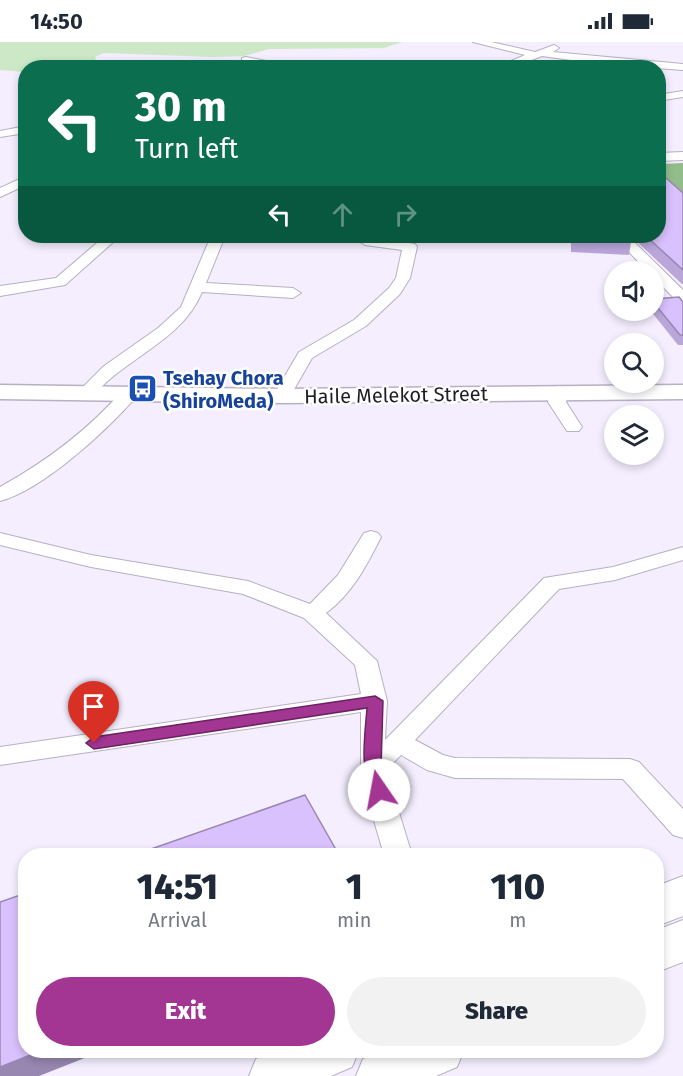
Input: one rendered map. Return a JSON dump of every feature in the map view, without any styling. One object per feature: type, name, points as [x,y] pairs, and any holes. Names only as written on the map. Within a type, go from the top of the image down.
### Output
[{"type":"main road","name":"Haile Melekot Street","points":[[0,392],[282,396],[452,395],[559,391],[683,392]]},
{"type":"main road","points":[[664,904],[683,895]]},
{"type":"main road","points":[[664,949],[683,940]]},
{"type":"main road","points":[[273,1076],[315,1058]]},
{"type":"main road","points":[[381,1076],[421,1058]]},
{"type":"street","points":[[478,42],[546,60]]},
{"type":"street","points":[[524,60],[561,45],[550,42]]},
{"type":"street","points":[[536,56],[587,60]]},
{"type":"street","points":[[666,65],[683,66]]},
{"type":"street","points":[[666,97],[683,94]]},
{"type":"street","points":[[0,134],[18,131]]},
{"type":"street","points":[[666,157],[683,156]]},
{"type":"street","points":[[0,193],[18,184]]},
{"type":"street","points":[[0,291],[60,282],[104,243]]},
{"type":"street","points":[[87,392],[96,380],[142,350],[181,317],[188,308],[215,243]]},
{"type":"street","points":[[282,396],[305,355],[360,323],[395,291],[403,278],[414,243]]},
{"type":"street","points":[[628,243],[683,299]]},
{"type":"street","points":[[195,287],[293,293]]},
{"type":"street","points":[[559,391],[557,402],[573,427]]},
{"type":"street","points":[[0,495],[57,463],[88,437],[130,393]]},
{"type":"street","points":[[312,613],[334,597],[355,567],[371,537]]},
{"type":"street","points":[[0,539],[91,561],[248,588],[312,613],[365,661],[375,701],[372,768],[396,848]]},
{"type":"street","points":[[372,768],[400,743],[552,583],[615,573],[683,553]]},
{"type":"street","points":[[0,756],[375,701]]},
{"type":"street","points":[[400,743],[436,763],[455,768],[630,769],[683,827]]},
{"type":"green space","points":[[0,42],[402,42],[384,48],[269,49],[244,56],[104,53],[95,57],[96,60],[18,60],[18,71],[0,70]]},
{"type":"green space","points":[[683,163],[683,193],[666,178],[666,164]]},
{"type":"building","points":[[666,178],[683,193],[683,270],[654,243],[666,243]]},
{"type":"building","points":[[679,297],[683,302],[683,335],[680,335],[664,315],[664,298]]},
{"type":"building","points":[[305,795],[335,848],[154,848]]},
{"type":"building","points":[[18,896],[18,1058],[23,1058],[0,1067],[0,902]]},
{"type":"place","name":"Tsehay Chora (ShiroMeda)","points":[[142,389]]},
{"type":"route","points":[[94,743],[375,701],[372,768],[379,790]]}]
